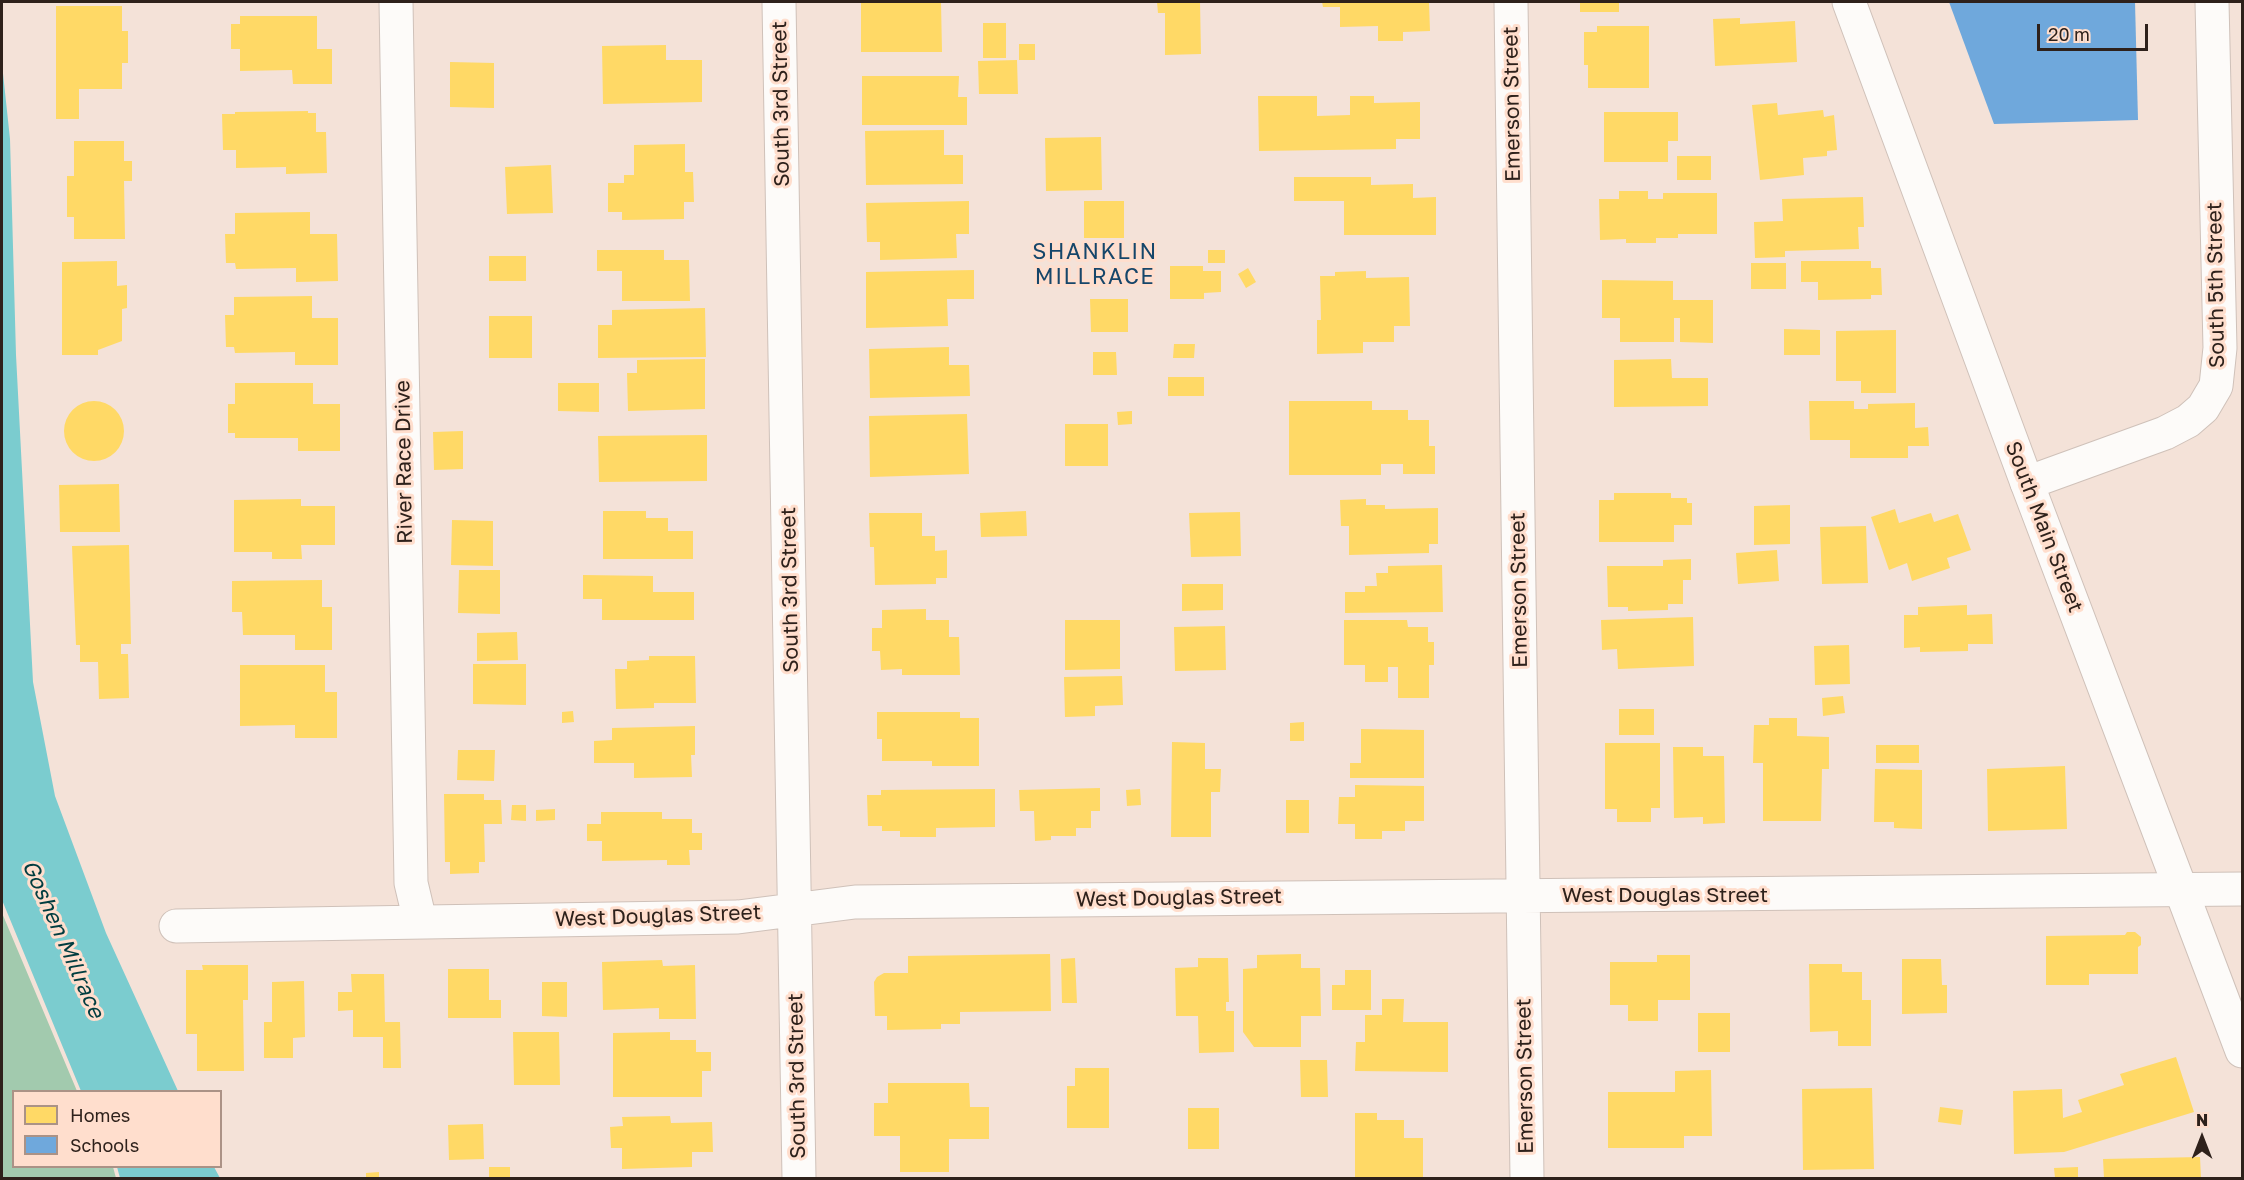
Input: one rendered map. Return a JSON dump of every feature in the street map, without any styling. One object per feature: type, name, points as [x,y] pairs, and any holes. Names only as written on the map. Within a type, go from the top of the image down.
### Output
[{"type":"street","name":"River Race Drive","points":[[396,2],[411,883],[420,921]]},
{"type":"street","name":"South 3rd Street","points":[[779,2],[799,1179]]},
{"type":"street","name":"Emerson Street","points":[[1511,2],[1527,1179]]},
{"type":"street","name":"South Main Street","points":[[1849,2],[2027,483],[2242,1051]]},
{"type":"street","name":"South 5th Street","points":[[2027,483],[2165,433],[2188,421],[2204,408],[2217,386],[2220,348],[2212,2]]},
{"type":"street","name":"West Douglas Street","points":[[176,926],[738,917],[855,902],[2242,889]]},
{"type":"green space","points":[[2,913],[77,1090],[12,1090],[12,1168],[113,1168],[116,1178],[2,1178]]},
{"type":"water","name":"Goshen Millrace","points":[[2,64],[10,139],[16,355],[33,682],[55,796],[106,933],[178,1090],[81,1090],[2,900]]},
{"type":"water","points":[[117,1168],[215,1168],[220,1178],[120,1178]]},
{"type":"building: Homes","points":[[861,2],[941,2],[942,52],[861,52]]},
{"type":"building: Homes","points":[[1157,2],[1200,2],[1201,54],[1165,55],[1165,13],[1158,13]]},
{"type":"building: Homes","points":[[1322,2],[1429,2],[1430,31],[1403,32],[1403,41],[1378,41],[1378,26],[1340,27],[1340,7],[1323,7]]},
{"type":"building: Homes","points":[[1580,2],[1619,2],[1619,12],[1580,12]]},
{"type":"building: Homes","points":[[56,6],[122,6],[122,31],[128,31],[128,63],[122,63],[122,89],[79,89],[79,119],[56,119]]},
{"type":"building: Homes","points":[[240,16],[317,16],[317,49],[332,49],[332,84],[293,84],[292,70],[240,71],[240,49],[231,49],[231,24],[240,24]]},
{"type":"building: Homes","points":[[1740,18],[1740,24],[1795,21],[1797,62],[1715,66],[1713,19]]},
{"type":"building: Homes","points":[[983,23],[1006,23],[1006,58],[983,58]]},
{"type":"building: Homes","points":[[1597,26],[1649,26],[1649,88],[1588,88],[1588,65],[1584,65],[1584,32],[1597,32]]},
{"type":"building: Homes","points":[[1019,44],[1035,44],[1035,60],[1019,60]]},
{"type":"building: Homes","points":[[666,45],[666,60],[702,60],[702,102],[603,104],[602,46]]},
{"type":"building: Homes","points":[[1017,60],[1018,94],[979,94],[978,61]]},
{"type":"building: Homes","points":[[450,62],[494,63],[494,108],[450,107]]},
{"type":"building: Homes","points":[[862,76],[959,76],[958,97],[967,97],[967,125],[862,125]]},
{"type":"building: Homes","points":[[1258,96],[1317,96],[1317,116],[1350,115],[1350,96],[1374,96],[1374,103],[1420,102],[1420,139],[1396,139],[1396,149],[1259,151]]},
{"type":"building: Homes","points":[[1777,103],[1778,115],[1823,110],[1824,117],[1834,115],[1837,150],[1827,151],[1827,156],[1803,158],[1804,175],[1760,180],[1752,105]]},
{"type":"building: Homes","points":[[308,111],[308,113],[316,113],[316,132],[326,132],[327,173],[286,174],[286,167],[236,168],[236,150],[223,150],[222,114]]},
{"type":"building: Homes","points":[[1604,112],[1678,112],[1678,141],[1668,141],[1668,162],[1604,162]]},
{"type":"building: Homes","points":[[944,130],[944,155],[963,155],[963,184],[866,185],[865,131]]},
{"type":"building: Homes","points":[[1101,137],[1102,190],[1046,191],[1045,138]]},
{"type":"building: Homes","points":[[74,141],[124,141],[124,161],[132,161],[132,181],[124,181],[125,239],[74,239],[74,217],[67,217],[67,176],[74,176]]},
{"type":"building: Homes","points":[[685,144],[685,172],[693,172],[694,202],[684,202],[684,219],[622,220],[622,212],[608,212],[608,183],[624,183],[624,175],[634,175],[634,145]]},
{"type":"building: Homes","points":[[1677,156],[1711,156],[1711,180],[1677,180]]},
{"type":"building: Homes","points":[[551,165],[553,213],[507,214],[505,167]]},
{"type":"building: Homes","points":[[1294,177],[1371,177],[1371,185],[1413,184],[1413,198],[1436,197],[1436,235],[1344,235],[1344,201],[1294,201]]},
{"type":"building: Homes","points":[[1619,191],[1648,191],[1648,199],[1663,199],[1663,193],[1717,193],[1717,234],[1678,234],[1678,238],[1656,238],[1656,243],[1626,243],[1626,239],[1600,240],[1599,199],[1619,199]]},
{"type":"building: Homes","points":[[1863,197],[1864,227],[1858,227],[1859,249],[1785,251],[1785,257],[1755,258],[1754,222],[1783,221],[1782,199]]},
{"type":"building: Homes","points":[[969,201],[969,234],[956,234],[957,258],[880,260],[880,242],[867,242],[866,203]]},
{"type":"building: Homes","points":[[1084,201],[1124,201],[1124,238],[1084,238]]},
{"type":"building: Homes","points":[[310,212],[310,234],[337,234],[338,281],[296,282],[296,268],[236,269],[235,263],[226,263],[225,234],[235,234],[235,213]]},
{"type":"building: Homes","points":[[597,250],[664,250],[664,260],[689,260],[690,301],[622,301],[622,271],[597,271]]},
{"type":"building: Homes","points":[[1208,250],[1225,250],[1225,263],[1208,263]]},
{"type":"building: Homes","points":[[489,256],[526,256],[526,281],[489,281]]},
{"type":"building: Homes","points":[[117,261],[117,286],[127,285],[127,308],[122,309],[122,341],[98,350],[98,355],[62,355],[62,262]]},
{"type":"building: Homes","points":[[1801,261],[1871,261],[1871,268],[1881,268],[1882,295],[1871,295],[1871,299],[1818,300],[1818,282],[1801,282]]},
{"type":"building: Homes","points":[[1751,263],[1786,263],[1786,289],[1751,289]]},
{"type":"building: Homes","points":[[1170,266],[1203,266],[1203,271],[1221,271],[1221,292],[1204,293],[1204,299],[1170,299]]},
{"type":"building: Homes","points":[[1248,268],[1256,282],[1246,288],[1238,274]]},
{"type":"building: Homes","points":[[974,270],[974,299],[947,299],[948,326],[866,328],[866,272]]},
{"type":"building: Homes","points":[[1366,271],[1366,278],[1409,277],[1410,326],[1394,326],[1394,342],[1363,342],[1363,353],[1317,354],[1317,320],[1321,320],[1320,276],[1335,276],[1335,272]]},
{"type":"building: Homes","points":[[1602,280],[1673,281],[1673,300],[1713,300],[1713,343],[1680,342],[1680,318],[1674,318],[1674,342],[1620,342],[1620,318],[1602,318]]},
{"type":"building: Homes","points":[[312,296],[312,318],[338,318],[338,365],[295,365],[295,352],[235,353],[234,347],[226,347],[225,315],[234,315],[234,297]]},
{"type":"building: Homes","points":[[1090,299],[1128,299],[1128,332],[1091,332]]},
{"type":"building: Homes","points":[[705,308],[706,357],[598,358],[598,325],[612,325],[612,310]]},
{"type":"building: Homes","points":[[489,316],[532,316],[532,358],[489,358]]},
{"type":"building: Homes","points":[[1784,329],[1820,330],[1820,355],[1784,355]]},
{"type":"building: Homes","points":[[1896,330],[1896,393],[1861,393],[1861,381],[1836,381],[1836,331]]},
{"type":"building: Homes","points":[[1174,344],[1195,344],[1194,358],[1173,358]]},
{"type":"building: Homes","points":[[949,347],[949,365],[969,365],[970,396],[870,398],[869,349]]},
{"type":"building: Homes","points":[[1093,352],[1116,352],[1117,375],[1093,375]]},
{"type":"building: Homes","points":[[705,359],[705,409],[628,411],[627,373],[637,373],[637,360]]},
{"type":"building: Homes","points":[[1671,359],[1672,378],[1708,378],[1708,406],[1614,407],[1614,360]]},
{"type":"building: Homes","points":[[1168,377],[1204,377],[1204,396],[1168,396]]},
{"type":"building: Homes","points":[[235,383],[313,383],[313,404],[340,404],[340,451],[298,451],[298,438],[235,438],[235,433],[228,433],[228,404],[235,404]]},
{"type":"building: Homes","points":[[558,383],[599,383],[599,412],[558,411]]},
{"type":"building: Homes","points":[[94,401],[115,410],[124,431],[115,452],[94,461],[73,452],[64,431],[73,410]]},
{"type":"building: Homes","points":[[1289,401],[1372,401],[1372,410],[1408,410],[1408,420],[1429,420],[1429,446],[1435,446],[1435,474],[1403,474],[1403,464],[1381,464],[1381,475],[1289,475]]},
{"type":"building: Homes","points":[[1809,401],[1854,401],[1854,409],[1868,409],[1868,404],[1915,403],[1915,428],[1928,427],[1929,446],[1908,446],[1908,458],[1850,458],[1850,440],[1810,440]]},
{"type":"building: Homes","points":[[1132,411],[1132,424],[1118,425],[1117,412]]},
{"type":"building: Homes","points":[[967,414],[969,474],[870,477],[869,416]]},
{"type":"building: Homes","points":[[1065,424],[1108,424],[1108,466],[1065,466]]},
{"type":"building: Homes","points":[[463,431],[463,469],[434,470],[433,432]]},
{"type":"building: Homes","points":[[707,435],[707,481],[599,482],[598,436]]},
{"type":"building: Homes","points":[[119,484],[120,532],[60,532],[59,485]]},
{"type":"building: Homes","points":[[1614,493],[1671,493],[1671,498],[1687,498],[1687,503],[1692,503],[1692,525],[1674,525],[1674,542],[1599,542],[1599,500],[1614,500]]},
{"type":"building: Homes","points":[[301,499],[301,506],[335,506],[335,545],[301,545],[302,559],[272,559],[272,552],[234,552],[234,500]]},
{"type":"building: Homes","points":[[1366,499],[1366,505],[1385,505],[1385,509],[1438,508],[1438,544],[1429,544],[1429,553],[1349,555],[1349,526],[1341,526],[1340,500]]},
{"type":"building: Homes","points":[[1790,505],[1790,544],[1754,545],[1754,506]]},
{"type":"building: Homes","points":[[1895,509],[1899,523],[1931,513],[1934,522],[1958,514],[1971,550],[1947,558],[1950,568],[1912,581],[1907,563],[1889,570],[1871,517]]},
{"type":"building: Homes","points":[[603,511],[646,511],[646,518],[668,518],[668,531],[693,531],[693,559],[603,559]]},
{"type":"building: Homes","points":[[1026,511],[1027,536],[981,537],[980,513]]},
{"type":"building: Homes","points":[[1240,512],[1241,556],[1191,557],[1189,513]]},
{"type":"building: Homes","points":[[869,513],[922,513],[922,536],[935,536],[935,551],[947,550],[947,578],[936,578],[936,584],[875,585],[874,547],[870,547]]},
{"type":"building: Homes","points":[[452,520],[493,521],[493,566],[451,565]]},
{"type":"building: Homes","points":[[1866,526],[1868,583],[1822,584],[1820,527]]},
{"type":"building: Homes","points":[[129,545],[131,644],[121,644],[121,654],[128,654],[129,698],[99,699],[98,662],[80,662],[80,645],[76,645],[72,546]]},
{"type":"building: Homes","points":[[1777,550],[1779,581],[1738,584],[1736,553]]},
{"type":"building: Homes","points":[[1691,559],[1691,580],[1683,580],[1683,604],[1668,604],[1668,610],[1628,611],[1628,607],[1608,607],[1607,566],[1663,566],[1663,560]]},
{"type":"building: Homes","points":[[1442,565],[1443,612],[1345,613],[1345,592],[1365,592],[1365,586],[1377,586],[1376,573],[1388,573],[1388,566]]},
{"type":"building: Homes","points":[[459,570],[500,570],[500,614],[458,613]]},
{"type":"building: Homes","points":[[583,575],[653,576],[653,592],[694,592],[694,620],[602,620],[602,599],[583,599]]},
{"type":"building: Homes","points":[[322,580],[322,607],[332,607],[332,650],[295,650],[295,635],[243,635],[242,612],[232,612],[232,581]]},
{"type":"building: Homes","points":[[1182,584],[1223,584],[1223,610],[1182,611]]},
{"type":"building: Homes","points":[[1967,605],[1967,615],[1992,614],[1993,644],[1968,644],[1968,651],[1920,652],[1920,647],[1904,648],[1904,615],[1918,615],[1918,607]]},
{"type":"building: Homes","points":[[926,609],[926,620],[949,620],[949,637],[959,637],[960,675],[902,675],[902,669],[881,670],[880,651],[872,651],[872,628],[882,628],[882,610]]},
{"type":"building: Homes","points":[[1693,617],[1694,666],[1618,669],[1617,649],[1602,650],[1601,620]]},
{"type":"building: Homes","points":[[1065,620],[1120,620],[1120,669],[1065,670]]},
{"type":"building: Homes","points":[[1344,620],[1407,620],[1408,627],[1428,627],[1428,642],[1434,642],[1434,665],[1429,665],[1429,698],[1398,698],[1398,667],[1388,667],[1388,682],[1365,682],[1365,665],[1344,665]]},
{"type":"building: Homes","points":[[1225,626],[1226,670],[1175,671],[1174,627]]},
{"type":"building: Homes","points":[[517,632],[518,660],[477,661],[477,633]]},
{"type":"building: Homes","points":[[1849,645],[1850,684],[1815,685],[1814,646]]},
{"type":"building: Homes","points":[[649,656],[695,656],[696,703],[654,703],[654,708],[616,709],[615,669],[627,669],[627,661],[649,660]]},
{"type":"building: Homes","points":[[473,664],[526,664],[526,705],[473,704]]},
{"type":"building: Homes","points":[[240,665],[325,665],[325,692],[337,692],[337,738],[295,738],[295,725],[240,726]]},
{"type":"building: Homes","points":[[1122,676],[1123,705],[1095,706],[1095,716],[1065,717],[1064,677]]},
{"type":"building: Homes","points":[[1843,696],[1845,713],[1823,716],[1822,698]]},
{"type":"building: Homes","points":[[1619,709],[1654,709],[1654,735],[1619,735]]},
{"type":"building: Homes","points":[[573,711],[574,722],[562,723],[562,712]]},
{"type":"building: Homes","points":[[877,712],[960,712],[960,718],[979,718],[979,766],[932,766],[932,761],[882,761],[882,739],[877,739]]},
{"type":"building: Homes","points":[[1769,718],[1797,718],[1797,736],[1829,737],[1829,769],[1822,769],[1821,821],[1763,821],[1763,763],[1753,763],[1754,725],[1769,725]]},
{"type":"building: Homes","points":[[1304,722],[1304,741],[1290,741],[1290,723]]},
{"type":"building: Homes","points":[[695,726],[695,755],[691,755],[692,777],[634,778],[634,763],[594,763],[594,741],[612,740],[612,728]]},
{"type":"building: Homes","points":[[1361,729],[1424,730],[1424,778],[1350,778],[1350,763],[1361,763]]},
{"type":"building: Homes","points":[[1172,742],[1205,743],[1205,769],[1221,769],[1220,792],[1211,792],[1211,837],[1171,837]]},
{"type":"building: Homes","points":[[1605,743],[1660,743],[1660,808],[1651,808],[1651,822],[1617,822],[1617,809],[1605,809]]},
{"type":"building: Homes","points":[[1876,745],[1919,745],[1919,763],[1876,763]]},
{"type":"building: Homes","points":[[1673,747],[1703,747],[1703,756],[1724,756],[1725,823],[1703,824],[1703,817],[1674,818]]},
{"type":"building: Homes","points":[[458,750],[495,750],[494,781],[457,780]]},
{"type":"building: Homes","points":[[2065,766],[2067,829],[1988,831],[1987,769]]},
{"type":"building: Homes","points":[[1875,769],[1922,770],[1922,829],[1894,828],[1894,822],[1874,822]]},
{"type":"building: Homes","points":[[1355,785],[1424,786],[1424,821],[1405,821],[1405,831],[1382,831],[1382,839],[1355,839],[1355,824],[1338,824],[1339,797],[1355,797]]},
{"type":"building: Homes","points":[[1100,788],[1100,811],[1091,811],[1091,828],[1076,828],[1076,836],[1051,836],[1051,840],[1035,841],[1034,811],[1020,811],[1019,790]]},
{"type":"building: Homes","points":[[995,789],[995,827],[936,828],[936,837],[900,837],[900,831],[882,831],[882,826],[868,826],[867,795],[881,795],[881,790]]},
{"type":"building: Homes","points":[[1140,789],[1141,805],[1127,806],[1126,790]]},
{"type":"building: Homes","points":[[444,794],[484,794],[484,800],[501,800],[502,824],[484,824],[485,862],[479,862],[479,873],[450,874],[450,862],[445,862]]},
{"type":"building: Homes","points":[[1286,800],[1309,800],[1309,833],[1286,833]]},
{"type":"building: Homes","points":[[512,805],[526,805],[526,821],[511,820]]},
{"type":"building: Homes","points":[[555,809],[555,820],[536,821],[536,810]]},
{"type":"building: Homes","points":[[601,812],[662,812],[662,819],[692,819],[692,833],[702,833],[702,850],[689,850],[690,865],[667,865],[667,860],[602,861],[602,841],[587,841],[587,824],[601,824]]},
{"type":"building: Homes","points":[[2127,932],[2135,932],[2141,937],[2141,945],[2138,947],[2138,974],[2089,974],[2089,985],[2046,985],[2046,936],[2125,935]]},
{"type":"building: Homes","points":[[1050,954],[1051,1011],[960,1012],[960,1024],[941,1024],[941,1029],[887,1030],[887,1016],[875,1016],[874,982],[884,973],[908,973],[908,956]]},
{"type":"building: Homes","points":[[1301,954],[1301,968],[1320,968],[1321,1016],[1301,1016],[1301,1047],[1254,1047],[1243,1032],[1243,969],[1257,968],[1257,955]]},
{"type":"building: Homes","points":[[1657,955],[1690,955],[1690,1000],[1658,1000],[1658,1021],[1628,1021],[1628,1005],[1610,1005],[1610,962],[1657,962]]},
{"type":"building: Homes","points":[[1075,958],[1077,1003],[1062,1003],[1061,959]]},
{"type":"building: Homes","points":[[1198,958],[1228,958],[1229,1002],[1226,1002],[1226,1011],[1234,1011],[1234,1052],[1199,1053],[1198,1016],[1176,1016],[1175,968],[1198,967]]},
{"type":"building: Homes","points":[[1902,959],[1941,959],[1942,985],[1947,985],[1947,1013],[1902,1014]]},
{"type":"building: Homes","points":[[662,960],[663,966],[695,965],[696,1019],[659,1019],[659,1008],[603,1010],[602,962]]},
{"type":"building: Homes","points":[[1809,964],[1842,964],[1842,972],[1862,972],[1862,1000],[1871,1000],[1871,1046],[1838,1046],[1838,1031],[1810,1032]]},
{"type":"building: Homes","points":[[202,965],[248,965],[248,1000],[243,1000],[244,1071],[197,1071],[197,1034],[186,1034],[186,970],[203,970]]},
{"type":"building: Homes","points":[[448,969],[489,969],[489,1000],[501,1000],[501,1018],[448,1018]]},
{"type":"building: Homes","points":[[1345,970],[1371,970],[1371,1010],[1332,1010],[1332,985],[1345,985]]},
{"type":"building: Homes","points":[[351,974],[384,974],[385,1022],[400,1022],[401,1068],[383,1068],[383,1037],[353,1037],[353,1010],[338,1011],[338,992],[352,992]]},
{"type":"building: Homes","points":[[304,981],[305,1037],[293,1038],[293,1058],[264,1058],[264,1022],[272,1022],[272,982]]},
{"type":"building: Homes","points":[[542,982],[567,982],[567,1017],[542,1016]]},
{"type":"building: Homes","points":[[1382,999],[1404,999],[1403,1022],[1448,1022],[1448,1072],[1355,1071],[1356,1042],[1365,1042],[1365,1015],[1382,1015]]},
{"type":"building: Homes","points":[[1698,1013],[1730,1013],[1730,1052],[1698,1052]]},
{"type":"building: Homes","points":[[513,1032],[559,1032],[560,1085],[514,1085]]},
{"type":"building: Homes","points":[[670,1032],[670,1040],[696,1040],[696,1052],[711,1052],[711,1071],[702,1071],[702,1097],[613,1097],[613,1033]]},
{"type":"building: Homes","points":[[2176,1057],[2194,1112],[2064,1152],[2014,1154],[2013,1091],[2062,1089],[2063,1118],[2082,1112],[2078,1100],[2124,1085],[2120,1074]]},
{"type":"building: Homes","points":[[1300,1060],[1327,1060],[1328,1097],[1301,1097]]},
{"type":"building: Homes","points":[[1075,1068],[1109,1068],[1109,1128],[1067,1128],[1067,1086],[1075,1086]]},
{"type":"building: Homes","points":[[1711,1070],[1712,1136],[1684,1136],[1684,1148],[1608,1148],[1608,1092],[1675,1092],[1675,1071]]},
{"type":"building: Homes","points":[[888,1083],[969,1083],[970,1107],[989,1107],[989,1139],[949,1139],[949,1172],[900,1172],[900,1136],[874,1136],[874,1103],[888,1103]]},
{"type":"building: Homes","points":[[1872,1088],[1874,1169],[1803,1170],[1802,1089]]},
{"type":"building: Homes","points":[[1940,1107],[1963,1110],[1961,1125],[1938,1122]]},
{"type":"building: Homes","points":[[1188,1108],[1219,1108],[1219,1149],[1188,1149]]},
{"type":"building: Homes","points":[[1355,1113],[1377,1113],[1377,1120],[1404,1120],[1404,1138],[1423,1138],[1423,1178],[1355,1178]]},
{"type":"building: Homes","points":[[670,1116],[671,1123],[712,1122],[713,1152],[692,1152],[692,1167],[622,1169],[622,1148],[611,1148],[610,1127],[623,1126],[622,1117]]},
{"type":"building: Homes","points":[[483,1124],[484,1159],[449,1160],[448,1125]]},
{"type":"building: Homes","points":[[2200,1157],[2201,1178],[2104,1178],[2103,1159]]},
{"type":"building: Homes","points":[[489,1167],[510,1167],[510,1178],[489,1178]]},
{"type":"building: Homes","points":[[2078,1167],[2078,1178],[2055,1178],[2054,1168]]},
{"type":"building: Homes","points":[[379,1172],[379,1178],[366,1178],[366,1173]]},
{"type":"building: Schools","points":[[1949,2],[2135,2],[2138,120],[1994,124]]},
{"type":"district","name":"SHANKLIN MILLRACE","points":[[1095,264]]}]
